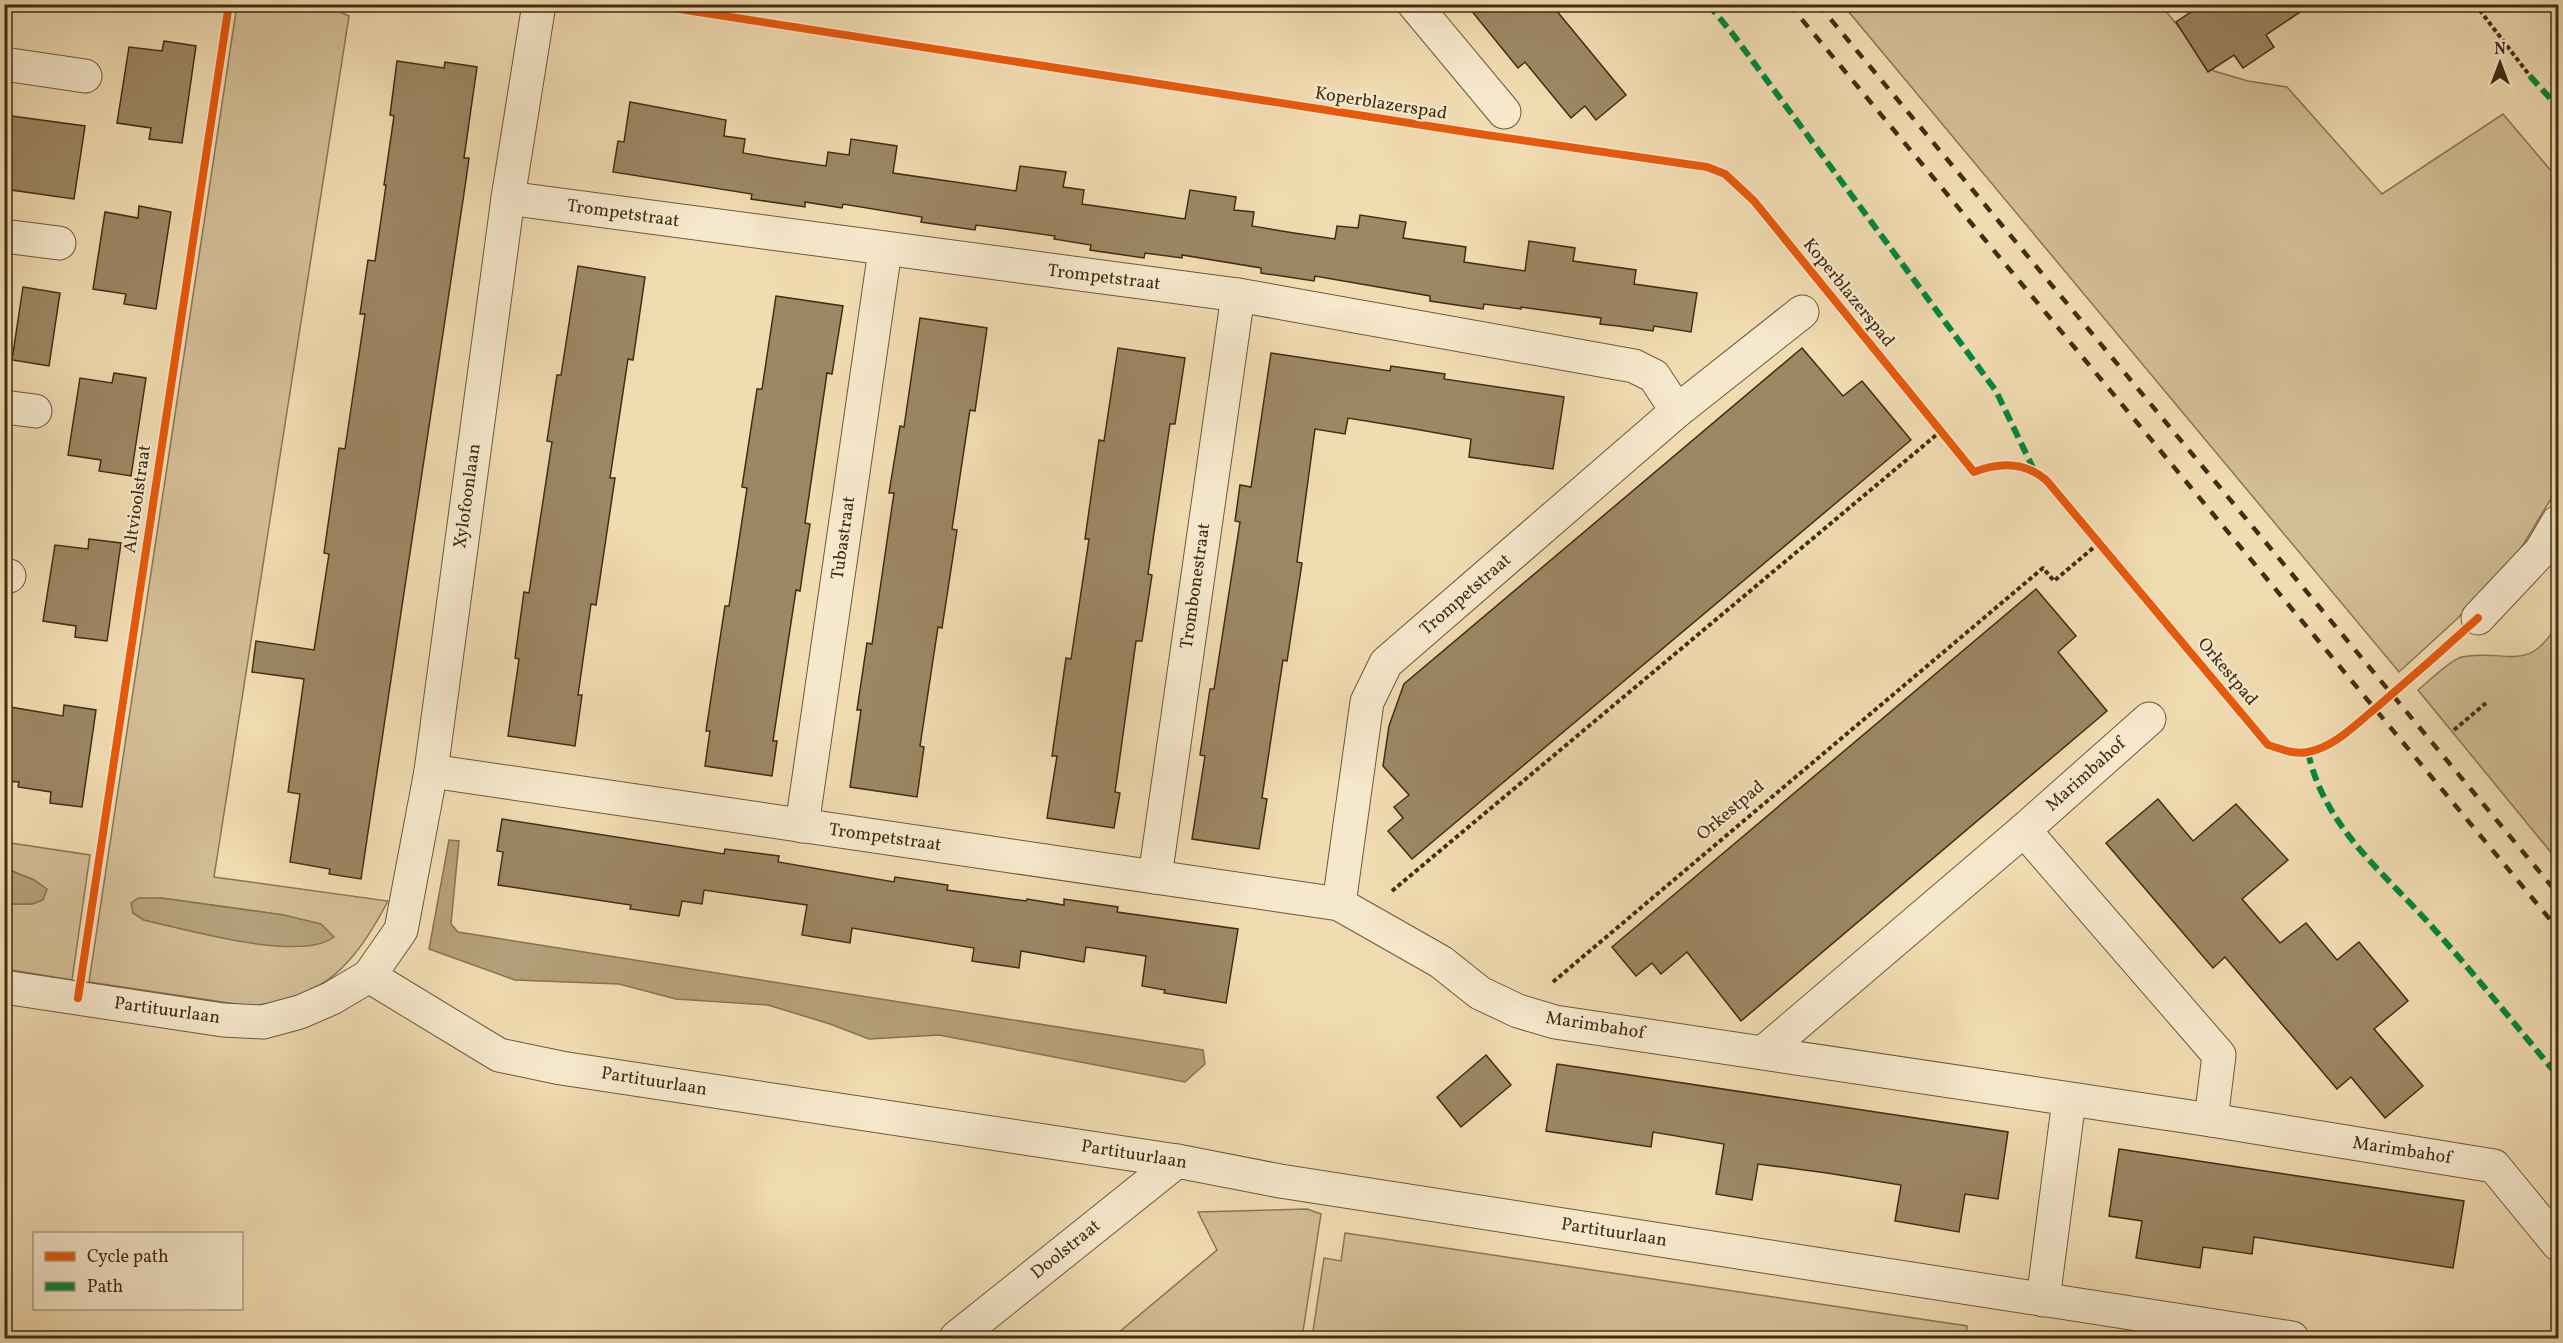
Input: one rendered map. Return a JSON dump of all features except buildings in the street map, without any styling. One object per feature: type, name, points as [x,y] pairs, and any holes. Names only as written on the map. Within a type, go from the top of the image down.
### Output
[{"type":"street","name":"Xylofoonlaan","points":[[369,976],[401,930],[431,771],[508,198],[539,4]]},
{"type":"street","points":[[1414,4],[1504,112]]},
{"type":"street","points":[[4,64],[85,76]]},
{"type":"street","name":"Trompetstraat","points":[[508,198],[885,250],[1238,295],[1634,366],[1654,376],[1677,411]]},
{"type":"street","points":[[4,236],[59,243]]},
{"type":"street","name":"Tubastraat","points":[[802,826],[885,250]]},
{"type":"street","name":"Trombonestraat","points":[[1155,877],[1238,295]]},
{"type":"street","name":"Trompetstraat","points":[[1350,910],[1367,702],[1386,663],[1677,411],[1802,312]]},
{"type":"street","points":[[2478,618],[2541,550],[2559,522]]},
{"type":"street","name":"Marimbahof","points":[[1765,1051],[2024,830],[2149,719]]},
{"type":"street","name":"Trompetstraat","points":[[431,771],[1155,877],[1350,910],[1441,962]]},
{"type":"street","points":[[2024,830],[2219,1055],[2211,1120]]},
{"type":"street","name":"Marimbahof","points":[[1441,962],[1480,993],[1518,1011],[1555,1022],[1765,1051],[2494,1166],[2559,1244]]},
{"type":"street","name":"Partituurlaan","points":[[4,987],[224,1020],[263,1022],[300,1012],[332,998],[369,976],[499,1055],[561,1068],[1177,1161],[1292,1183],[2292,1338]]},
{"type":"street","points":[[2043,1300],[2069,1100]]},
{"type":"street","name":"Doolstraat","points":[[956,1338],[1177,1161]]},
{"type":"path","points":[[2475,4],[2530,76]]},
{"type":"path","points":[[1933,422],[1947,439]]},
{"type":"path","points":[[1350,910],[1941,431]]},
{"type":"path","points":[[2092,534],[2107,552]]},
{"type":"path","points":[[2454,730],[2486,703]]},
{"type":"shaded area","points":[[237,5],[324,5],[349,16],[214,877],[388,901],[363,943],[349,961],[317,987],[298,996],[249,1006],[89,982]],"holes":[[[161,898],[283,915],[220,937],[144,920],[133,913]]]},
{"type":"shaded area","points":[[1843,5],[2161,5],[2214,71],[2248,81],[2287,87],[2382,194],[2503,114],[2558,179],[2558,487],[2520,550],[2458,618],[2399,672]]},
{"type":"shaded area","points":[[2558,623],[2558,861],[2418,690],[2446,666],[2462,657],[2526,655],[2537,649],[2547,639]]},
{"type":"shaded area","points":[[449,840],[459,841],[451,924],[458,932],[1203,1050],[1205,1064],[1185,1082],[939,1035],[869,1039],[768,1005],[676,999],[619,984],[515,980],[429,949]]},
{"type":"shaded area","points":[[4,842],[90,855],[72,980],[5,969],[5,904],[32,904],[42,900],[34,880],[5,868]]},
{"type":"shaded area","points":[[4,868],[34,880],[47,889],[43,900],[32,904],[5,904]]},
{"type":"shaded area","points":[[138,898],[161,898],[284,915],[321,924],[334,937],[318,944],[296,947],[242,942],[144,920],[133,913],[131,903]]},
{"type":"shaded area","points":[[1307,1209],[1321,1214],[1302,1338],[1112,1338],[1217,1250],[1198,1212]]},
{"type":"shaded area","points":[[1345,1233],[1967,1326],[1966,1338],[1312,1338],[1324,1258],[1341,1261]]},
{"type":"railway","points":[[1789,4],[2558,929]]},
{"type":"railway","points":[[1818,4],[2558,894]]},
{"type":"marked path","points":[[1708,4],[1732,33],[1996,391],[2034,470]]},
{"type":"marked path","points":[[2530,76],[2558,107]]},
{"type":"marked path","points":[[2308,752],[2316,779],[2342,827],[2377,869],[2450,947],[2558,1076]]},
{"type":"cycle path","name":"Altvioolstraat","points":[[78,998],[229,4]]},
{"type":"cycle path","name":"Koperblazerspad","points":[[647,4],[1486,135],[1707,167],[1725,174],[1754,201],[1974,472],[2003,465],[2022,467],[2047,481],[2268,745],[2303,753],[2336,740],[2390,696],[2478,618]]}]
